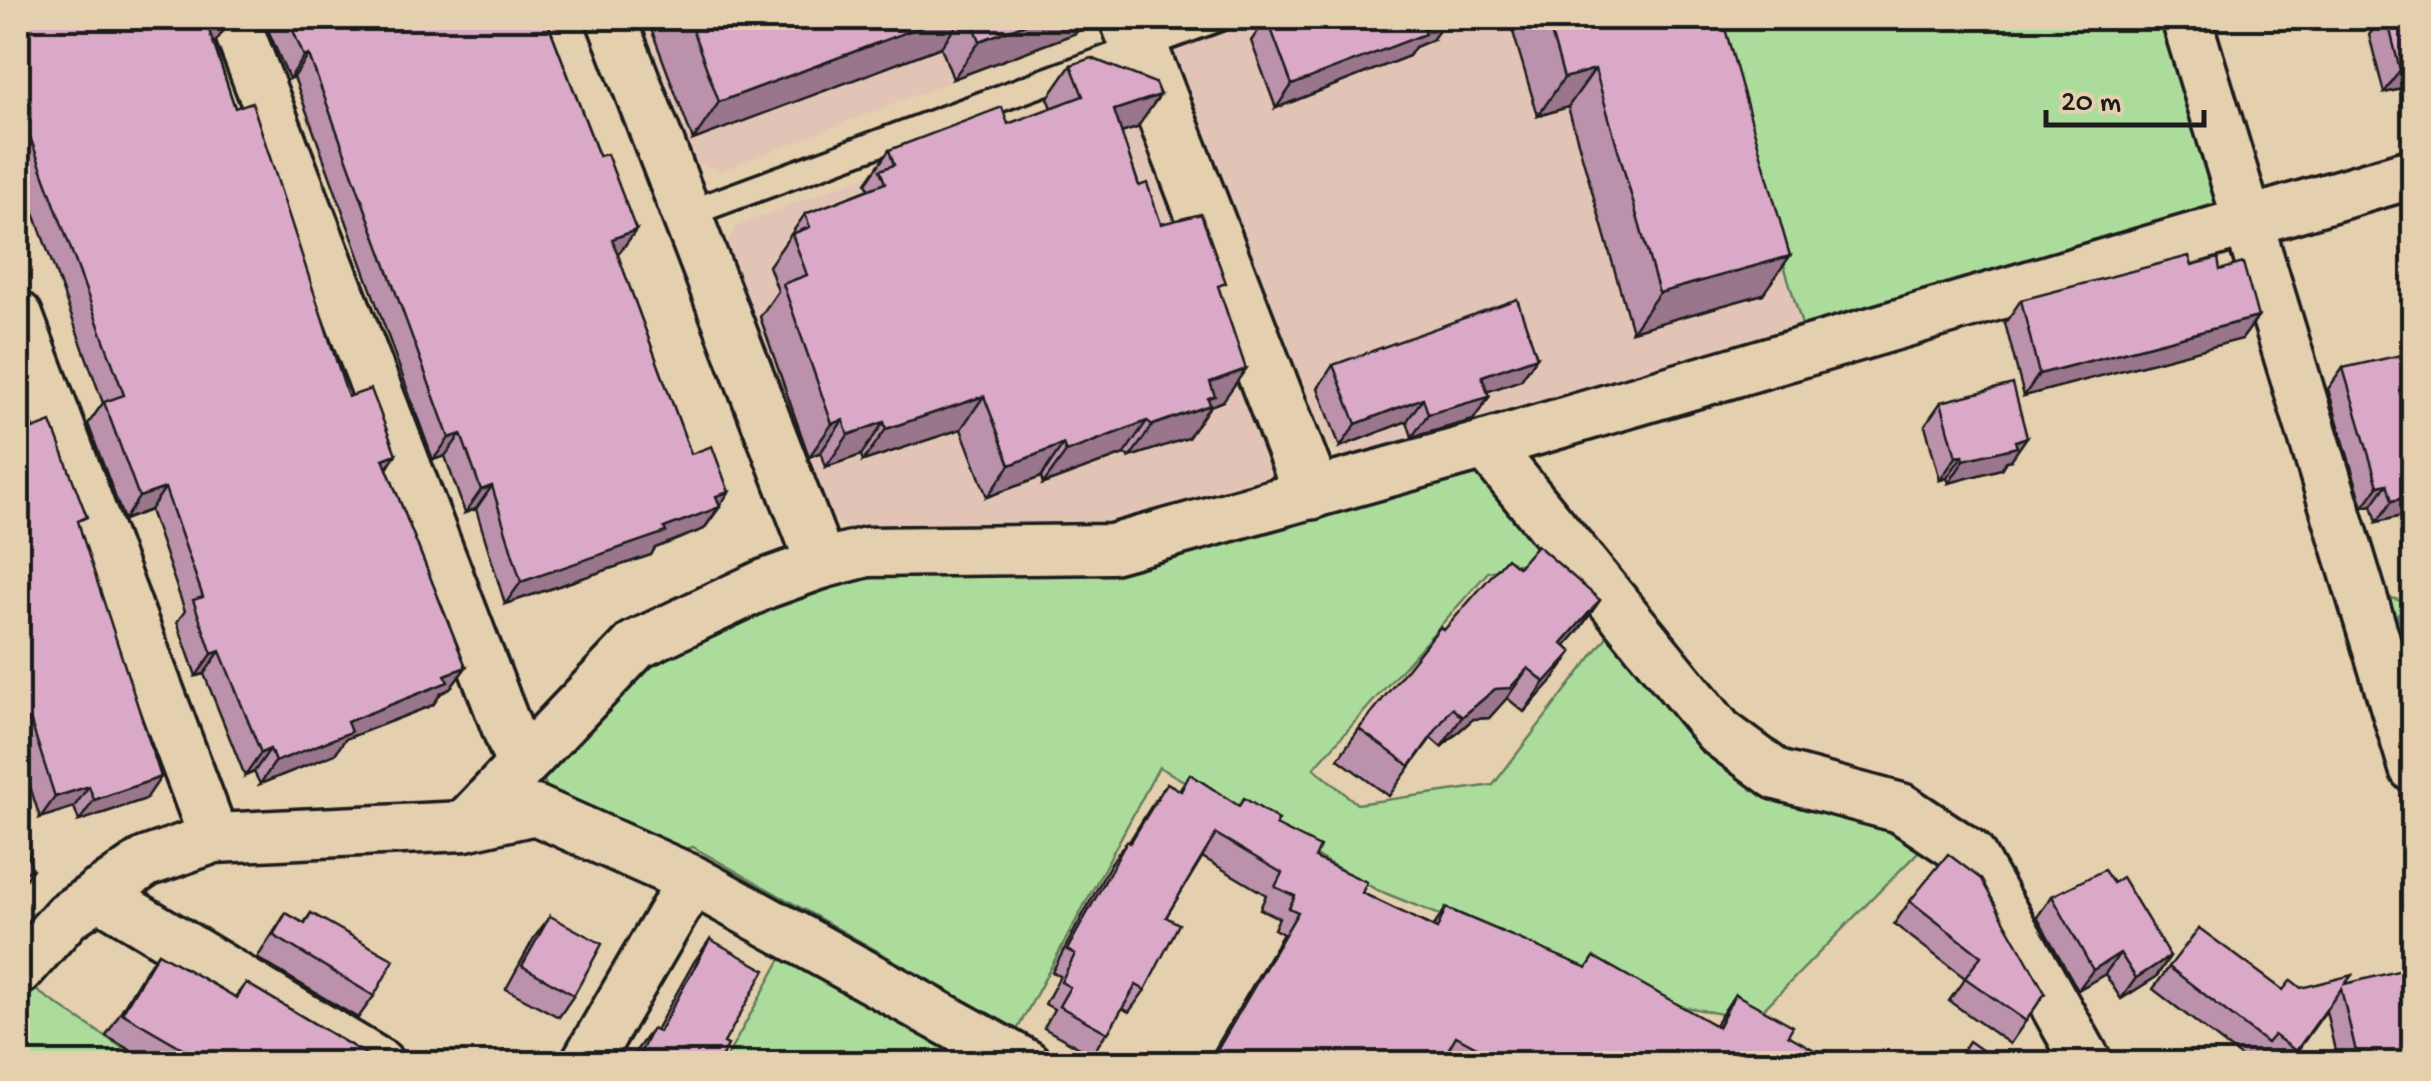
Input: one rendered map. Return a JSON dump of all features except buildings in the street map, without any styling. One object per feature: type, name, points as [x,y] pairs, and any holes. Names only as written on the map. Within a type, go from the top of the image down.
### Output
[{"type":"street","points":[[234,18],[521,765]]},
{"type":"street","points":[[611,18],[820,564]]},
{"type":"street","points":[[2186,18],[2414,768]]},
{"type":"street","points":[[1134,32],[1311,491]]},
{"type":"street","points":[[464,826],[636,645],[765,584],[820,564],[867,552],[1112,549],[1486,445],[2414,173]]},
{"type":"street","points":[[18,316],[214,838]]},
{"type":"street","points":[[1486,445],[1719,732],[1778,776],[1900,808],[1970,854],[2088,1064]]},
{"type":"street","points":[[18,971],[67,916],[98,894],[146,862],[214,838],[464,826],[535,810],[692,880],[1026,1064]]},
{"type":"street","points":[[585,1064],[692,880]]},
{"type":"street","points":[[98,894],[380,1064]]},
{"type":"lane","points":[[687,214],[1134,32],[1218,18]]},
{"type":"shaded area","points":[[630,18],[1088,18],[1085,29],[720,171],[684,159]]},
{"type":"shaded area","points":[[1161,18],[1710,18],[1805,335],[1358,464],[1324,440]]},
{"type":"shaded area","points":[[1100,85],[1135,108],[1270,465],[1261,495],[1112,530],[858,534],[820,512],[722,253],[736,226]]},
{"type":"green space","points":[[1710,18],[2167,18],[2226,206],[1805,335]]},
{"type":"green space","points":[[1484,465],[1549,556],[1488,572],[1314,768],[1357,804],[1493,785],[1615,626],[1728,754],[1882,818],[1926,844],[1753,1020],[1659,1002],[1377,890],[1159,767],[1017,1030],[693,847],[668,853],[552,803],[540,769],[647,660],[790,597],[898,572]]},
{"type":"green space","points":[[2373,593],[2413,604],[2413,717]]},
{"type":"green space","points":[[787,948],[988,1064],[723,1064]]},
{"type":"green space","points":[[34,989],[145,1063],[18,1063],[18,1008]]},
{"type":"waterway","points":[[2402,618],[2414,623]]}]
